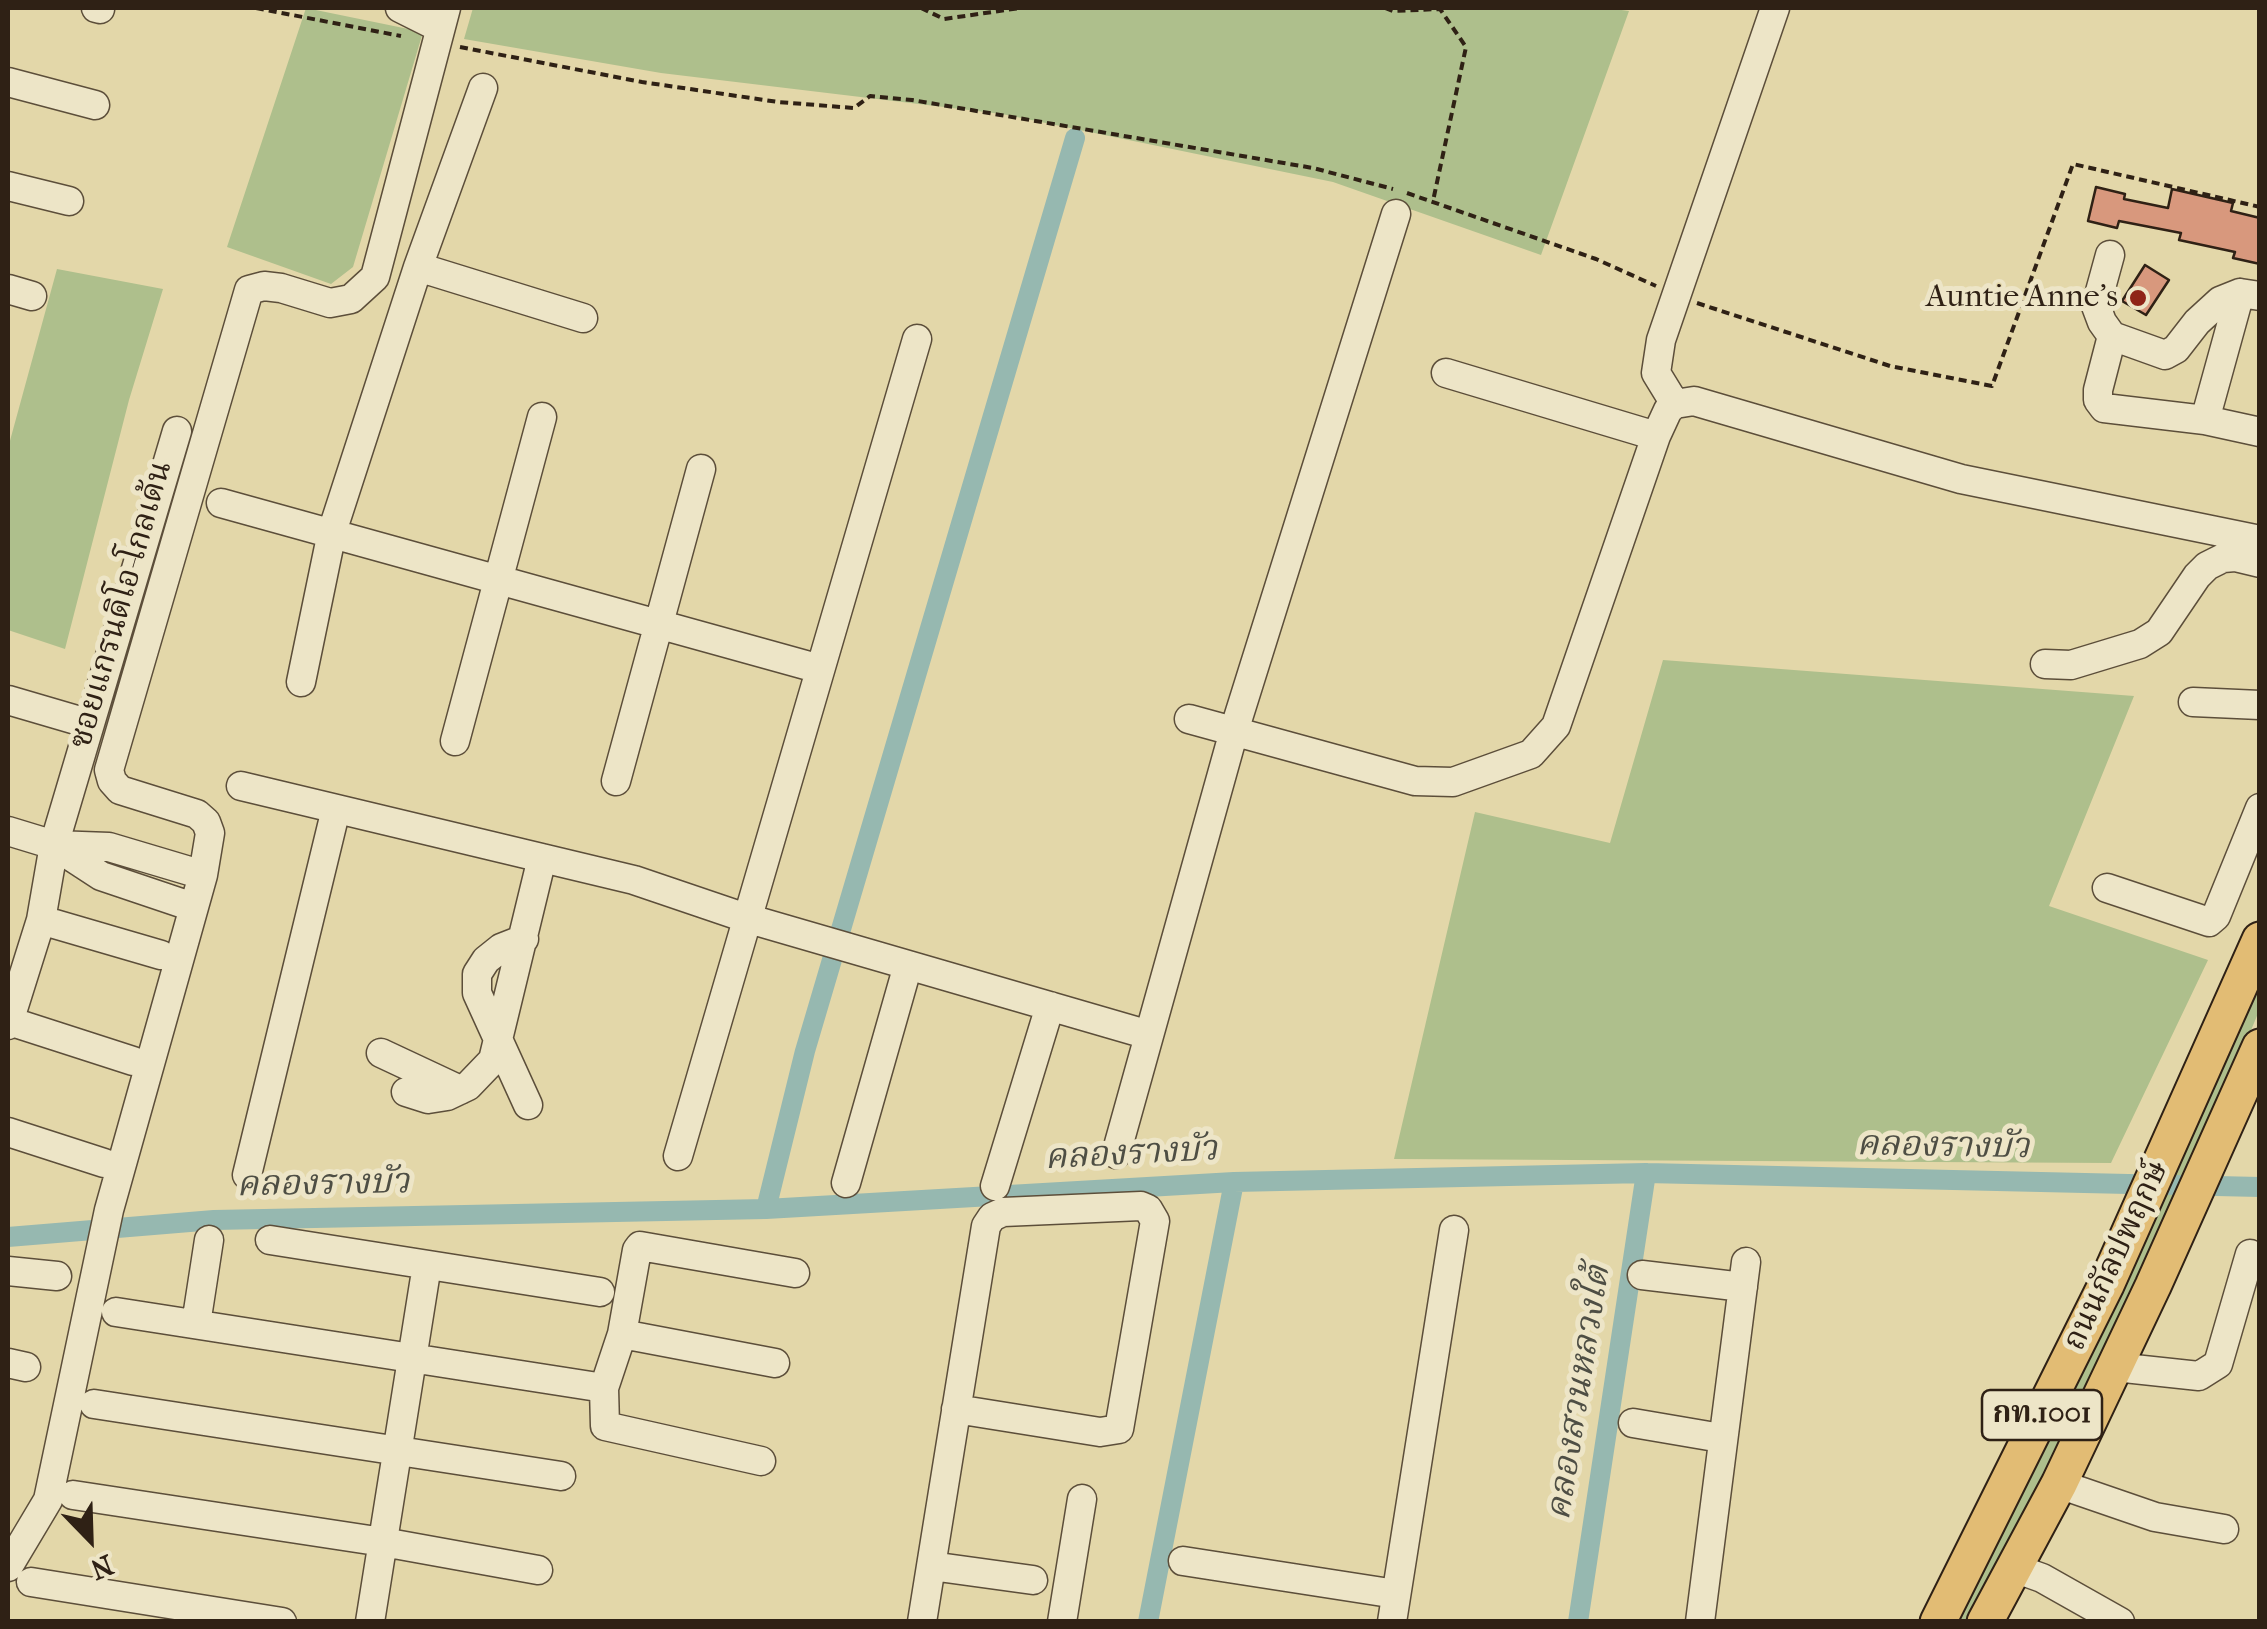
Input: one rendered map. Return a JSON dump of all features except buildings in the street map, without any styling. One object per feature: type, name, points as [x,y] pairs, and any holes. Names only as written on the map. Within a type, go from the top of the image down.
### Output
[{"type":"main road","name":"ถนนกัลปพฤกษ์","points":[[1938,1622],[2106,1285],[2260,940]]},
{"type":"main road","name":"ถนนกัลปพฤกษ์","points":[[1985,1622],[2059,1484],[2256,1064]]},
{"type":"street","points":[[400,8],[441,26]]},
{"type":"street","points":[[1675,404],[1656,373],[1661,340],[1775,8]]},
{"type":"street","name":"ซอยแกรนดิโอ-โกลเด้น","points":[[19,1574],[48,1500],[109,1210],[203,875],[210,833],[203,818],[120,790],[109,770],[249,290],[264,286],[281,288],[330,303],[350,299],[375,277],[441,26]]},
{"type":"street","points":[[8,82],[94,105]]},
{"type":"street","points":[[302,682],[332,532],[418,267],[482,88]]},
{"type":"street","points":[[8,186],[69,200]]},
{"type":"street","points":[[1116,1154],[1234,731],[1396,214]]},
{"type":"street","points":[[2110,255],[2096,306],[2102,322],[2112,336],[2165,355],[2176,349],[2220,301],[2250,294]]},
{"type":"street","points":[[418,267],[583,318]]},
{"type":"street","points":[[2204,420],[2250,294]]},
{"type":"street","points":[[2112,336],[2098,390],[2098,400],[2104,408],[2204,420],[2260,432]]},
{"type":"street","points":[[678,1156],[917,339]]},
{"type":"street","points":[[1446,373],[1656,436]]},
{"type":"street","points":[[1675,404],[1694,401],[1943,474],[1965,464],[2053,490],[2148,508],[2258,537]]},
{"type":"street","points":[[1189,719],[1415,781],[1453,782],[1530,754],[1556,726],[1656,436],[1675,404]]},
{"type":"street","points":[[455,740],[542,418]]},
{"type":"street","points":[[133,1062],[8,1023],[41,920],[54,846],[177,430]]},
{"type":"street","points":[[616,781],[701,470]]},
{"type":"street","points":[[221,503],[820,669]]},
{"type":"street","points":[[2045,664],[2071,666],[2140,644],[2159,632],[2196,576],[2224,558],[2235,557],[2258,537]]},
{"type":"street","points":[[8,700],[90,724]]},
{"type":"street","points":[[2193,702],[2260,705]]},
{"type":"street","points":[[241,786],[634,880],[746,918],[1149,1035]]},
{"type":"street","points":[[2107,888],[2209,922],[2216,916],[2260,808]]},
{"type":"street","points":[[247,1175],[336,809]]},
{"type":"street","points":[[8,830],[54,846],[100,876],[193,907]]},
{"type":"street","points":[[54,846],[109,848],[203,875]]},
{"type":"street","points":[[406,1092],[428,1099],[447,1096],[468,1086],[493,1060],[542,858]]},
{"type":"street","points":[[41,920],[161,955]]},
{"type":"street","points":[[846,1183],[908,965]]},
{"type":"street","points":[[996,1186],[1050,1006]]},
{"type":"street","points":[[499,1041],[528,1105]]},
{"type":"street","points":[[381,1054],[460,1090]]},
{"type":"street","points":[[8,1132],[104,1163]]},
{"type":"street","points":[[922,1622],[930,1566],[986,1226],[992,1216],[1003,1212],[1141,1206],[1148,1209],[1155,1222],[1119,1430],[1100,1432],[956,1409]]},
{"type":"street","points":[[1183,1561],[1394,1608],[1454,1230]]},
{"type":"street","points":[[196,1324],[208,1240]]},
{"type":"street","points":[[270,1240],[600,1292]]},
{"type":"street","points":[[761,1461],[605,1426],[604,1388],[622,1334],[640,1246],[796,1273]]},
{"type":"street","points":[[2115,1367],[2199,1376],[2218,1364],[2250,1254]]},
{"type":"street","points":[[370,1622],[426,1265]]},
{"type":"street","points":[[8,1271],[57,1276]]},
{"type":"street","points":[[1642,1274],[1744,1274],[1700,1622]]},
{"type":"street","points":[[116,1312],[604,1388]]},
{"type":"street","points":[[622,1334],[775,1363]]},
{"type":"street","points":[[94,1404],[561,1476]]},
{"type":"street","points":[[1633,1424],[1721,1438]]},
{"type":"street","points":[[2059,1484],[2155,1517],[2224,1529]]},
{"type":"street","points":[[73,1495],[538,1570]]},
{"type":"street","points":[[1062,1622],[1082,1499]]},
{"type":"street","points":[[930,1566],[1033,1580]]},
{"type":"street","points":[[2014,1568],[2042,1578],[2120,1622]]},
{"type":"street","points":[[19,1574],[282,1622]]},
{"type":"path","points":[[256,8],[441,26],[642,82],[746,98],[854,108],[870,96],[912,100],[1313,168],[1433,201],[1596,259],[1752,323],[1890,366],[1992,386],[2073,164],[2260,208]]},
{"type":"path","points":[[921,8],[944,19],[1020,8]]},
{"type":"path","points":[[1385,8],[1440,9],[1466,47],[1433,201]]},
{"type":"green space","points":[[306,8],[423,32],[353,267],[331,284],[227,247]]},
{"type":"green space","points":[[473,8],[1629,11],[1541,255],[1333,182],[1002,114],[661,73],[464,39]]},
{"type":"green space","points":[[57,269],[163,289],[129,400],[65,649],[8,630],[8,448]]},
{"type":"green space","points":[[1663,660],[2134,696],[2049,906],[2208,960],[2111,1163],[1394,1159],[1475,812],[1610,843]]},
{"type":"green space","points":[[2259,971],[2259,1011],[2173,1217],[1977,1621],[1951,1622]]},
{"type":"waterway","points":[[766,1209],[805,1051],[1075,138]]},
{"type":"waterway","name":"คลองรางบัว","points":[[8,1237],[214,1220],[766,1209],[1234,1182],[1646,1173],[2260,1187]]},
{"type":"waterway","name":"คลองสวนหลวงใต้","points":[[1578,1622],[1646,1173]]},
{"type":"waterway","points":[[1148,1622],[1234,1182]]},
{"type":"place","name":"Auntie Anne's","points":[[2138,298]]}]
